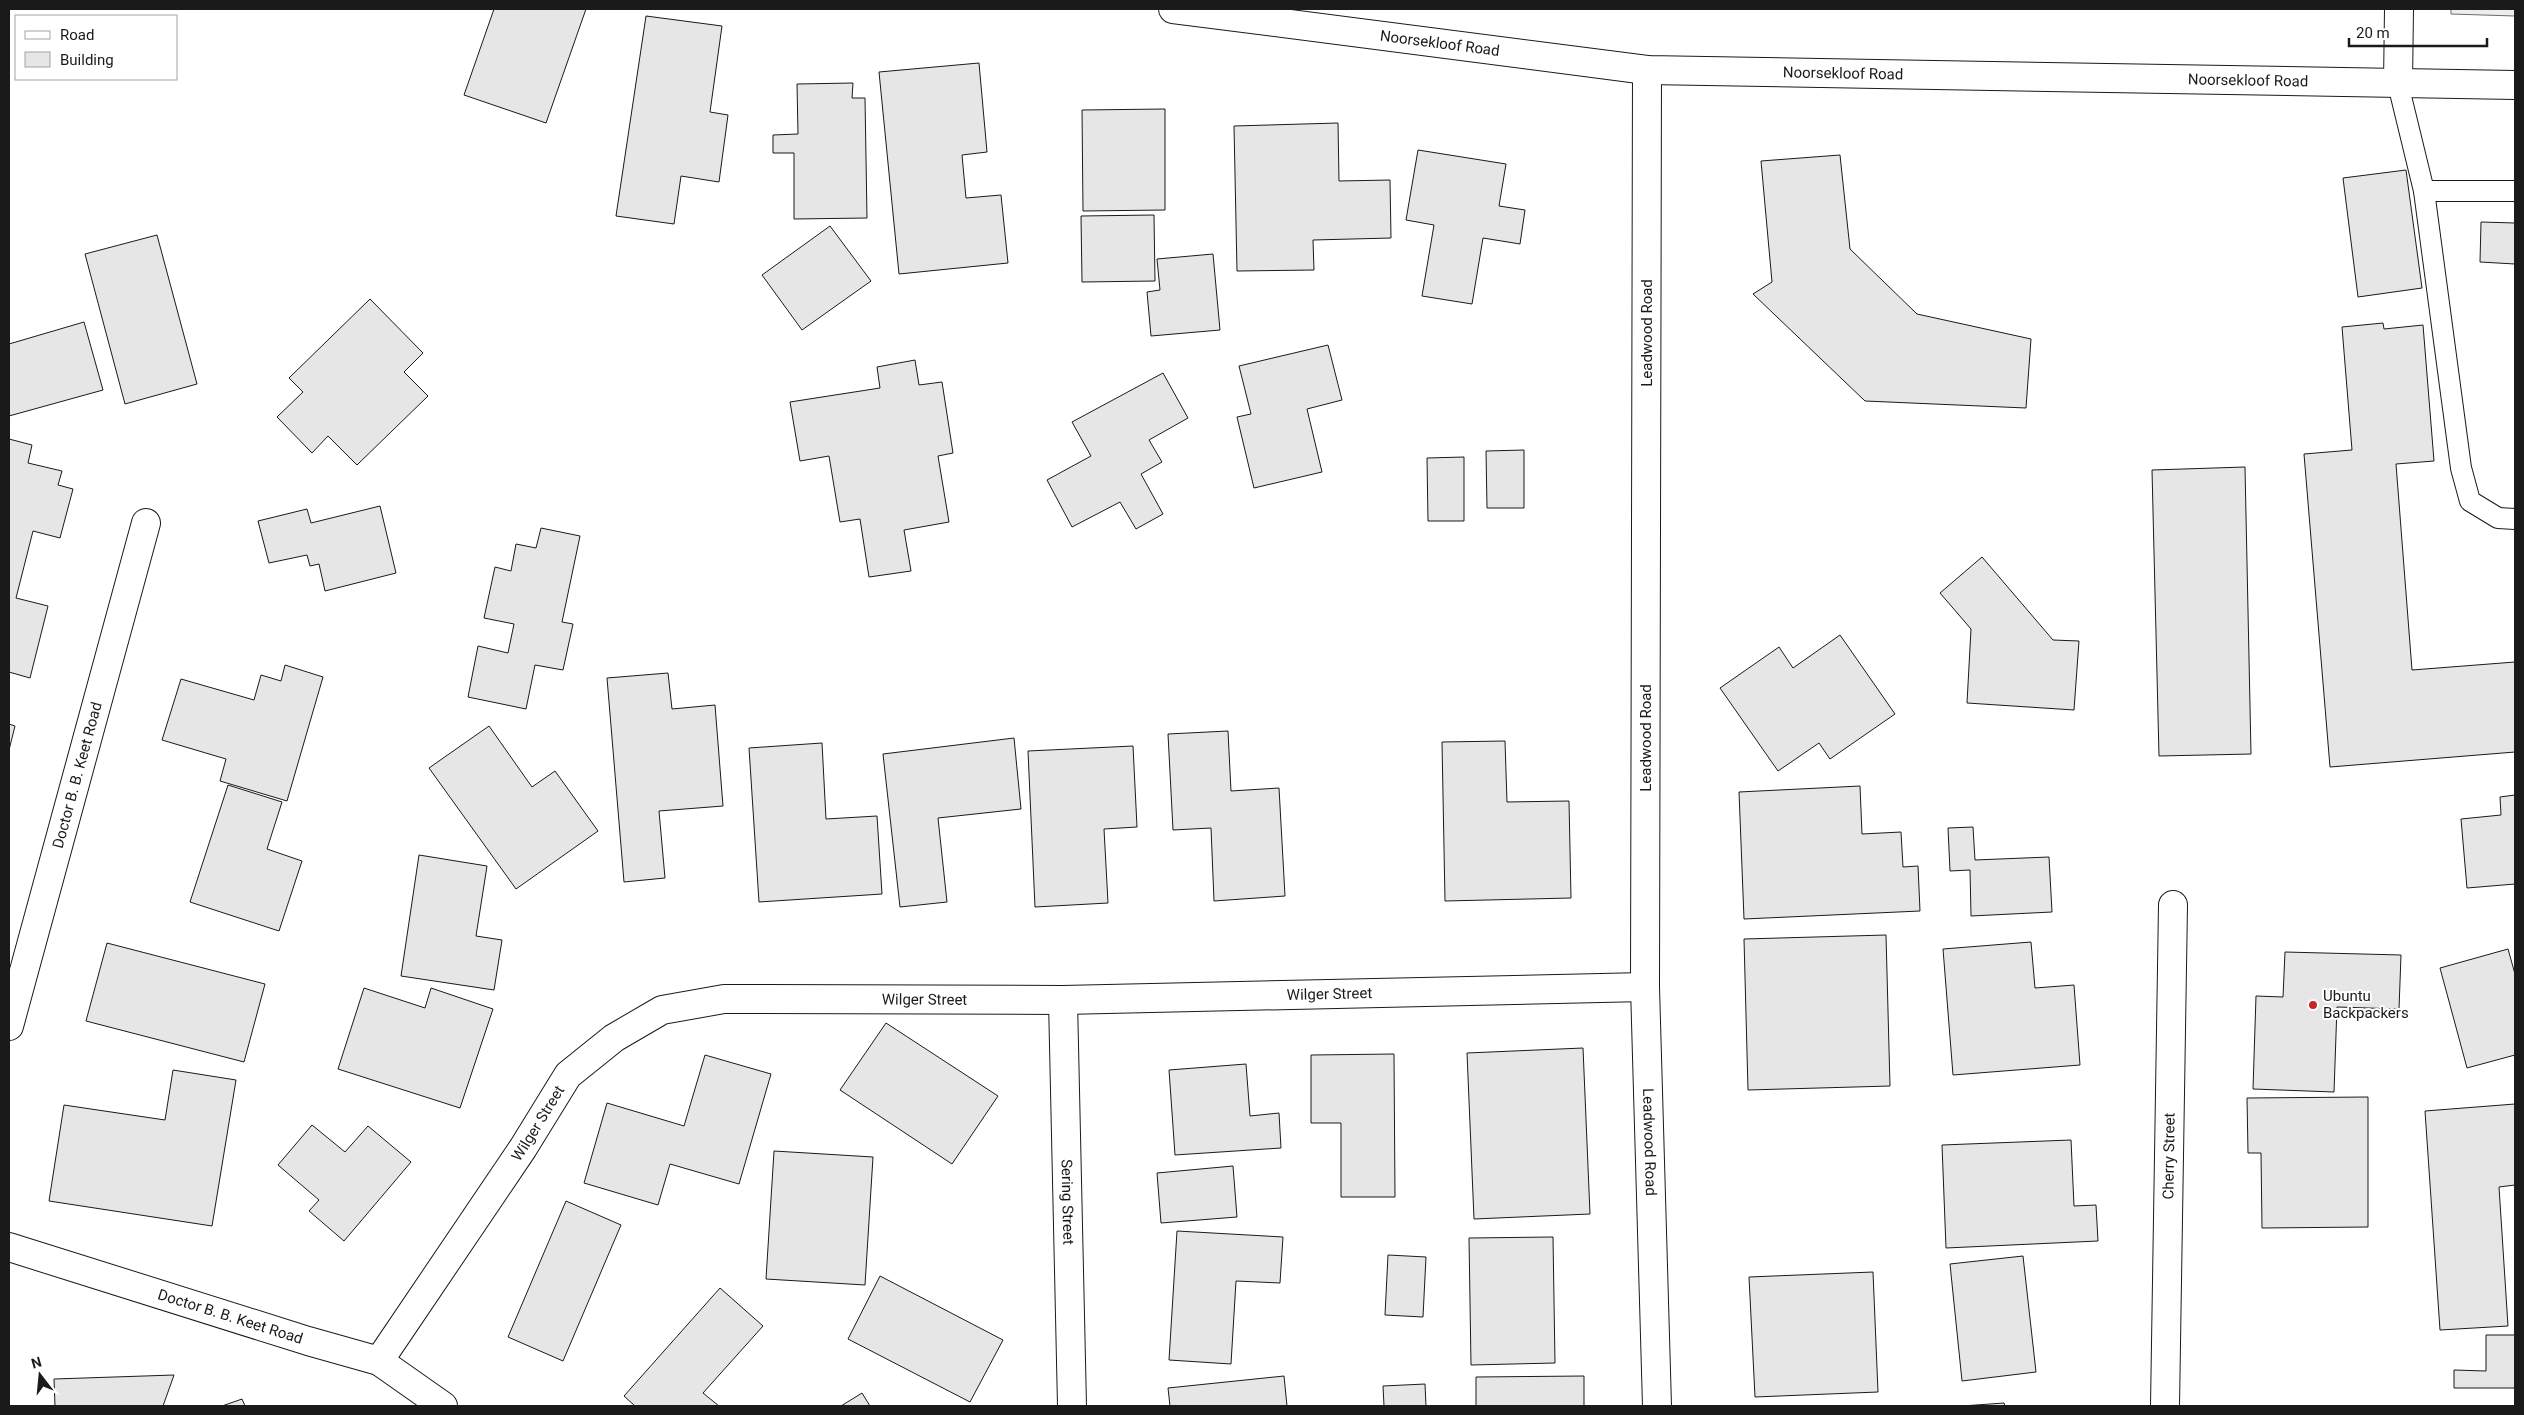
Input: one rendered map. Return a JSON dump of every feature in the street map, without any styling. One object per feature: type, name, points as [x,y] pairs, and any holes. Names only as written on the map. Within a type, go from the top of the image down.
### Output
[{"type":"street","name":"Noorsekloof Road","points":[[1173,9],[1647,70],[2515,85]]},
{"type":"street","points":[[2398,84],[2399,9]]},
{"type":"street","name":"Leadwood Road","points":[[1647,70],[1645,987],[1657,1406]]},
{"type":"street","name":"Doctor B. B. Keet Road","points":[[9,1026],[146,523]]},
{"type":"street","name":"Cherry Street","points":[[2166,1406],[2173,905]]},
{"type":"street","name":"Wilger Street","points":[[379,1361],[523,1148],[568,1075],[614,1038],[662,1010],[724,999],[1063,1000],[1645,987]]},
{"type":"street","name":"Sering Street","points":[[1063,1000],[1072,1406]]},
{"type":"street","name":"Doctor B. B. Keet Road","points":[[9,1247],[299,1338],[379,1361],[443,1406]]},
{"type":"lane","points":[[2398,84],[2424,191],[2460,468],[2470,501],[2498,518],[2515,519]]},
{"type":"lane","points":[[2424,191],[2515,192]]},
{"type":"shaded area","points":[[2451,9],[2515,9],[2515,16],[2451,14]]},
{"type":"building","points":[[494,9],[586,9],[546,123],[464,95]]},
{"type":"building","points":[[646,16],[722,26],[710,112],[728,115],[719,182],[681,176],[674,224],[616,216]]},
{"type":"building","points":[[979,63],[987,152],[962,155],[966,198],[1001,195],[1008,263],[899,274],[879,72]]},
{"type":"building","points":[[853,83],[852,98],[865,98],[867,218],[794,219],[794,153],[773,153],[773,135],[798,134],[797,84]]},
{"type":"building","points":[[1165,109],[1165,210],[1083,211],[1082,110]]},
{"type":"building","points":[[1338,123],[1339,181],[1390,180],[1391,238],[1313,240],[1314,270],[1237,271],[1234,126]]},
{"type":"building","points":[[1418,150],[1506,164],[1499,206],[1525,210],[1520,244],[1483,238],[1472,304],[1422,296],[1434,225],[1406,220]]},
{"type":"building","points":[[1840,155],[1850,249],[1917,314],[2031,339],[2026,408],[1865,401],[1753,294],[1772,282],[1761,161]]},
{"type":"building","points":[[2406,170],[2422,288],[2358,297],[2343,178]]},
{"type":"building","points":[[1154,215],[1155,281],[1082,282],[1081,216]]},
{"type":"building","points":[[2481,222],[2515,223],[2515,264],[2480,262]]},
{"type":"building","points":[[830,226],[871,281],[802,330],[762,275]]},
{"type":"building","points":[[157,235],[197,384],[125,404],[85,254]]},
{"type":"building","points":[[1213,254],[1220,330],[1151,336],[1147,292],[1160,290],[1157,259]]},
{"type":"building","points":[[370,299],[423,353],[404,372],[428,396],[357,465],[328,436],[312,453],[277,417],[303,392],[289,378]]},
{"type":"building","points":[[84,322],[103,390],[9,416],[9,344]]},
{"type":"building","points":[[2383,323],[2384,329],[2423,325],[2434,461],[2396,464],[2412,670],[2515,662],[2515,752],[2330,767],[2304,454],[2352,450],[2342,327]]},
{"type":"building","points":[[1328,345],[1342,400],[1307,409],[1322,472],[1254,488],[1237,417],[1251,414],[1239,366]]},
{"type":"building","points":[[915,360],[919,385],[942,382],[953,453],[938,456],[949,522],[904,530],[911,571],[869,577],[860,519],[840,522],[829,456],[800,461],[790,402],[880,388],[877,367]]},
{"type":"building","points":[[1163,373],[1188,418],[1149,440],[1162,462],[1141,474],[1163,514],[1136,529],[1120,502],[1072,527],[1047,480],[1091,456],[1072,422]]},
{"type":"building","points":[[9,439],[32,445],[28,463],[62,471],[58,485],[73,489],[60,538],[33,531],[16,598],[48,606],[30,678],[9,672]]},
{"type":"building","points":[[1524,450],[1524,508],[1487,508],[1486,451]]},
{"type":"building","points":[[1464,457],[1464,521],[1428,521],[1427,458]]},
{"type":"building","points":[[2245,467],[2251,754],[2159,756],[2152,470]]},
{"type":"building","points":[[380,506],[396,573],[325,591],[319,564],[310,566],[307,555],[269,563],[258,521],[307,509],[311,523]]},
{"type":"building","points":[[541,528],[580,536],[562,622],[573,624],[563,670],[535,665],[526,709],[468,697],[478,646],[508,653],[514,624],[484,618],[495,567],[511,571],[516,544],[536,548]]},
{"type":"building","points":[[1982,557],[2053,640],[2079,641],[2074,710],[1967,703],[1971,629],[1940,593]]},
{"type":"building","points":[[1840,635],[1895,714],[1830,759],[1819,743],[1778,771],[1720,688],[1779,647],[1793,668]]},
{"type":"building","points":[[285,665],[323,677],[287,801],[220,781],[226,759],[162,740],[181,679],[254,700],[261,675],[281,681]]},
{"type":"building","points":[[668,673],[672,709],[715,705],[723,806],[659,811],[665,878],[624,882],[607,678]]},
{"type":"building","points":[[9,724],[15,726],[9,750]]},
{"type":"building","points":[[489,726],[532,787],[555,771],[598,831],[516,889],[429,768]]},
{"type":"building","points":[[1228,731],[1231,791],[1279,788],[1285,896],[1214,901],[1211,828],[1173,830],[1168,734]]},
{"type":"building","points":[[1014,738],[1021,809],[938,818],[947,902],[900,907],[883,754]]},
{"type":"building","points":[[1505,741],[1507,802],[1569,801],[1571,898],[1445,901],[1442,742]]},
{"type":"building","points":[[822,743],[826,819],[877,816],[882,894],[759,902],[749,748]]},
{"type":"building","points":[[1133,746],[1137,827],[1104,829],[1108,903],[1035,907],[1028,751]]},
{"type":"building","points":[[228,785],[282,802],[267,849],[302,861],[279,931],[190,902]]},
{"type":"building","points":[[1860,786],[1862,834],[1901,832],[1903,867],[1918,866],[1920,911],[1744,919],[1739,792]]},
{"type":"building","points":[[2515,795],[2515,884],[2467,888],[2461,819],[2501,815],[2500,797]]},
{"type":"building","points":[[1973,827],[1975,860],[2049,857],[2052,912],[1971,916],[1970,870],[1950,871],[1948,828]]},
{"type":"building","points":[[419,855],[487,866],[476,936],[502,940],[494,990],[401,976]]},
{"type":"building","points":[[1886,935],[1890,1086],[1748,1090],[1744,939]]},
{"type":"building","points":[[2031,942],[2035,988],[2074,985],[2080,1065],[1953,1075],[1943,949]]},
{"type":"building","points":[[107,943],[265,984],[244,1062],[86,1021]]},
{"type":"building","points":[[2508,949],[2515,974],[2515,1055],[2467,1068],[2440,968]]},
{"type":"building","points":[[2285,952],[2401,955],[2399,1009],[2337,1007],[2334,1092],[2253,1089],[2256,996],[2283,997]]},
{"type":"building","points":[[364,988],[425,1008],[431,988],[493,1009],[460,1108],[338,1069]]},
{"type":"building","points":[[886,1023],[998,1096],[952,1164],[840,1090]]},
{"type":"building","points":[[1583,1048],[1590,1214],[1474,1219],[1467,1053]]},
{"type":"building","points":[[1394,1054],[1395,1197],[1341,1197],[1341,1123],[1311,1123],[1311,1055]]},
{"type":"building","points":[[705,1055],[771,1074],[739,1184],[670,1164],[658,1205],[584,1183],[607,1103],[684,1126]]},
{"type":"building","points":[[1246,1064],[1250,1116],[1279,1113],[1281,1148],[1175,1155],[1169,1070]]},
{"type":"building","points":[[173,1070],[236,1080],[212,1226],[49,1201],[64,1105],[165,1120]]},
{"type":"building","points":[[2368,1097],[2368,1227],[2262,1228],[2261,1153],[2248,1153],[2247,1098]]},
{"type":"building","points":[[2515,1104],[2515,1185],[2499,1187],[2508,1326],[2440,1330],[2425,1111]]},
{"type":"building","points":[[312,1125],[345,1152],[368,1126],[411,1162],[344,1241],[309,1211],[319,1200],[278,1165]]},
{"type":"building","points":[[2071,1140],[2074,1206],[2096,1205],[2098,1241],[1946,1248],[1942,1145]]},
{"type":"building","points":[[774,1151],[873,1157],[865,1285],[766,1279]]},
{"type":"building","points":[[1233,1166],[1237,1217],[1161,1223],[1157,1173]]},
{"type":"building","points":[[566,1201],[621,1225],[563,1361],[508,1337]]},
{"type":"building","points":[[1177,1231],[1283,1237],[1280,1283],[1236,1281],[1231,1364],[1169,1360]]},
{"type":"building","points":[[1553,1237],[1555,1363],[1471,1365],[1469,1238]]},
{"type":"building","points":[[1388,1255],[1426,1257],[1423,1317],[1385,1315]]},
{"type":"building","points":[[2023,1256],[2036,1372],[1962,1381],[1950,1264]]},
{"type":"building","points":[[1873,1272],[1878,1392],[1755,1397],[1749,1277]]},
{"type":"building","points":[[880,1276],[1003,1340],[970,1402],[848,1339]]},
{"type":"building","points":[[720,1288],[763,1326],[703,1393],[719,1406],[635,1406],[624,1396]]},
{"type":"building","points":[[2486,1335],[2515,1335],[2515,1388],[2454,1388],[2454,1370],[2486,1371]]},
{"type":"building","points":[[174,1375],[163,1406],[55,1406],[54,1379]]},
{"type":"building","points":[[1284,1376],[1287,1406],[1170,1406],[1168,1388]]},
{"type":"building","points":[[1584,1376],[1584,1406],[1476,1406],[1476,1377]]},
{"type":"building","points":[[1425,1384],[1426,1406],[1384,1406],[1383,1386]]},
{"type":"building","points":[[862,1393],[870,1406],[841,1406]]},
{"type":"building","points":[[242,1399],[245,1406],[222,1406]]},
{"type":"building","points":[[2004,1403],[2005,1406],[1962,1406]]},
{"type":"place","name":"Ubuntu Backpackers","points":[[2313,1005]]}]
